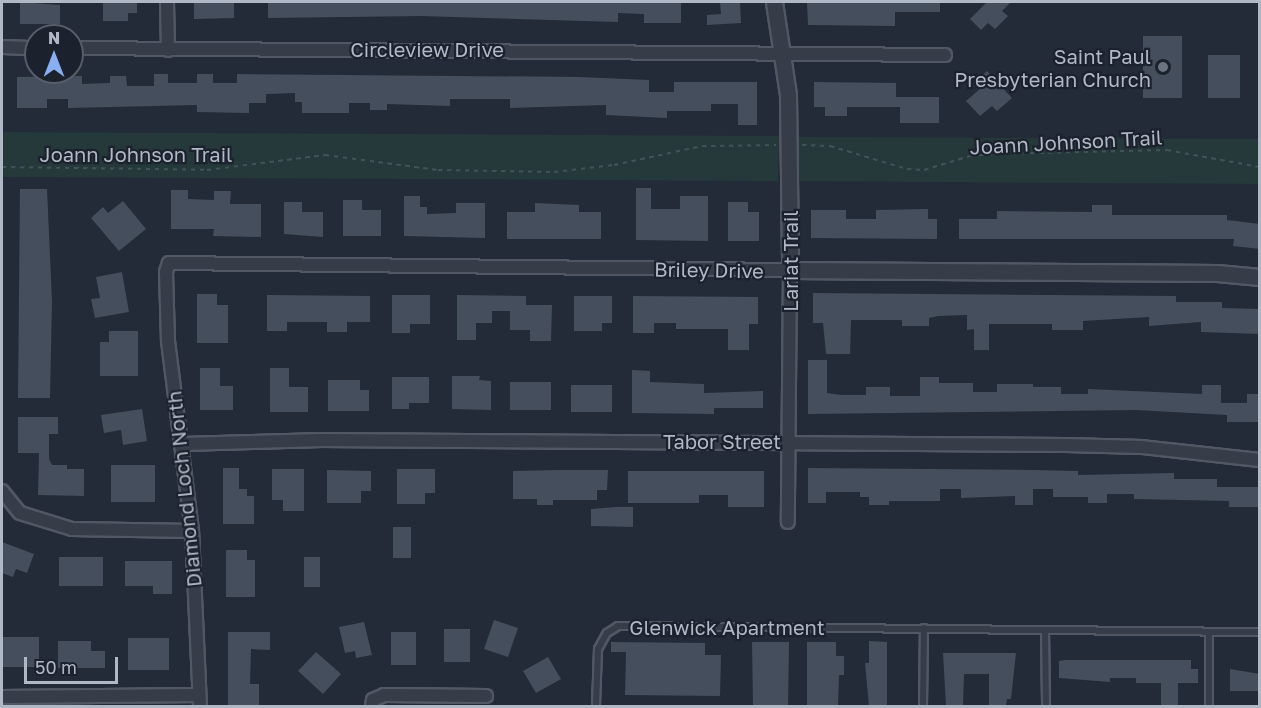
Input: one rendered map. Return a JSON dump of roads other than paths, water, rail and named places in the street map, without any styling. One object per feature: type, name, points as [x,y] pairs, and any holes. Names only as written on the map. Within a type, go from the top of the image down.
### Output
[{"type":"street","points":[[167,2],[168,50]]},
{"type":"street","name":"Lariat Trail","points":[[774,2],[788,95],[790,270],[788,522]]},
{"type":"street","points":[[2,47],[24,48]]},
{"type":"street","name":"Circleview Drive","points":[[84,48],[168,50],[493,48],[945,55]]},
{"type":"street","name":"Briley Drive","points":[[166,272],[169,264],[1217,273],[1260,277]]},
{"type":"street","name":"Diamond Loch North","points":[[166,272],[173,386],[183,444],[192,531],[200,701]]},
{"type":"street","name":"Tabor Street","points":[[183,444],[322,440],[789,442],[1142,447],[1260,460]]},
{"type":"street","points":[[2,491],[20,513],[72,529],[192,531]]},
{"type":"street","points":[[373,703],[384,695],[486,696]]},
{"type":"street","points":[[2,697],[200,701]]},
{"type":"lane","name":"Glenwick Apartment","points":[[596,706],[598,649],[607,633],[618,626],[1260,632]]},
{"type":"lane","points":[[923,706],[924,628]]},
{"type":"lane","points":[[1045,631],[1046,706]]},
{"type":"lane","points":[[1209,633],[1209,706]]},
{"type":"place","name":"Saint Paul Presbyterian Church","points":[[1163,67]]}]
